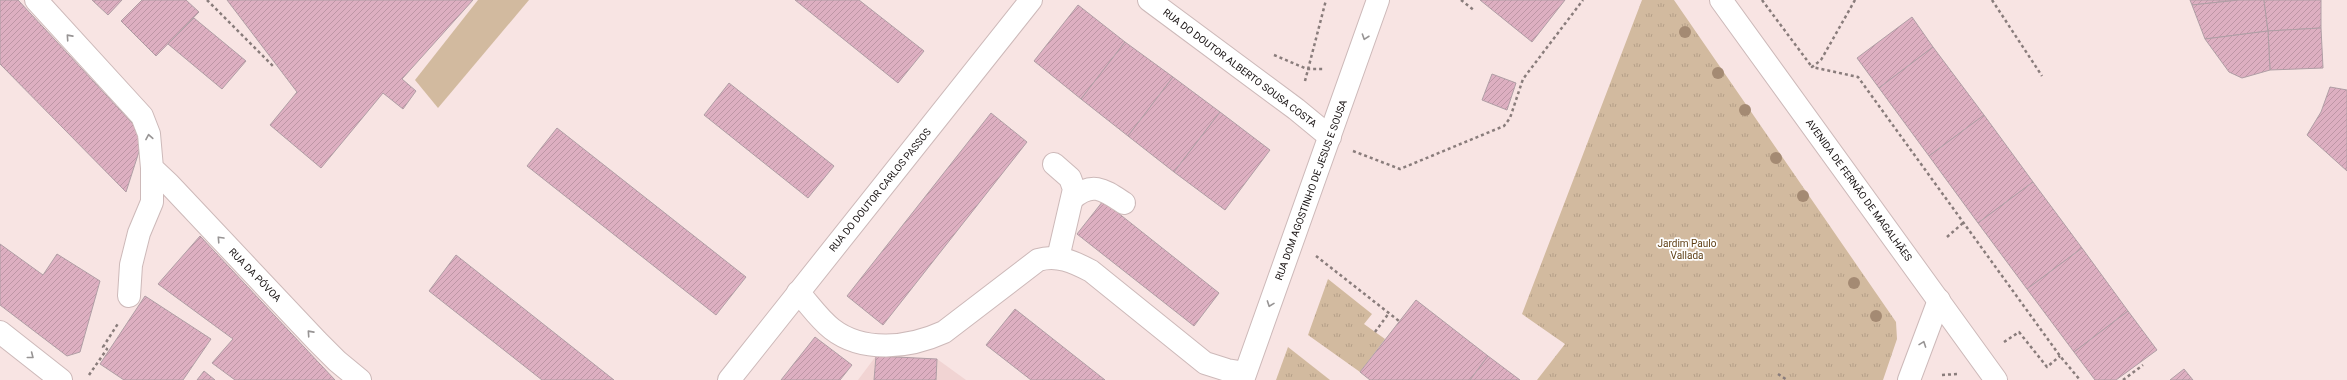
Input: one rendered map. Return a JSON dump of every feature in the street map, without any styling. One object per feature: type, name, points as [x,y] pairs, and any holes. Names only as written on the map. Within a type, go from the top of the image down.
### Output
[{"type":"street","points":[[36,0],[142,116],[150,134],[152,202],[139,233],[131,265],[129,296]]},
{"type":"street","name":"RUA DO DOUTOR CARLOS PASSOS","points":[[729,380],[1031,0]]},
{"type":"street","name":"RUA DO DOUTOR ALBERTO SOUSA COSTA","points":[[1149,0],[1330,137]]},
{"type":"street","name":"RUA DOM AGOSTINHO DE JESUS E SOUSA","points":[[1244,376],[1378,0]]},
{"type":"street","name":"AVENIDA DE FERNÃO DE MAGALHÃES","points":[[1721,0],[1996,380]]},
{"type":"street","points":[[1054,164],[1070,178],[1074,188],[1073,198],[1058,258]]},
{"type":"street","name":"RUA DA PÓVOA","points":[[152,168],[169,184],[317,341],[337,361],[360,380]]},
{"type":"street","points":[[1073,198],[1083,190],[1094,188],[1108,193],[1124,203]]},
{"type":"street","points":[[798,292],[822,319],[840,335],[854,341],[867,344],[900,345],[933,337],[944,332],[1038,260],[1048,257],[1058,258],[1077,264],[1091,271],[1206,363],[1244,376]]},
{"type":"street","points":[[1909,380],[1939,300]]},
{"type":"street","points":[[0,332],[61,380]]},
{"type":"path","points":[[207,0],[273,66]]},
{"type":"path","points":[[1304,85],[1326,0]]},
{"type":"path","points":[[1461,0],[1475,11]]},
{"type":"path","points":[[1359,154],[1400,169],[1504,126],[1510,118],[1523,79],[1583,0]]},
{"type":"path","points":[[1762,0],[1812,67],[1858,77],[2060,356],[2080,380]]},
{"type":"path","points":[[1812,67],[1821,60],[1855,0]]},
{"type":"path","points":[[1992,0],[2042,76]]},
{"type":"path","points":[[1268,53],[1307,69],[1328,69]]},
{"type":"path","points":[[1947,237],[1963,223]]},
{"type":"path","points":[[1293,238],[1400,321]]},
{"type":"path","points":[[94,368],[107,349],[103,347],[127,308],[129,296]]},
{"type":"path","points":[[1375,332],[1389,313]]},
{"type":"path","points":[[2000,345],[2019,332],[2047,367],[2060,356]]},
{"type":"path","points":[[2123,380],[2143,365]]},
{"type":"path","points":[[1778,374],[1787,380]]},
{"type":"path","points":[[1940,375],[1963,374]]},
{"type":"shaded area","points":[[876,356],[937,359],[966,380],[858,380]]},
{"type":"green space","points":[[478,0],[529,0],[438,108],[415,80]]},
{"type":"green space","name":"Jardim Paulo Vallada","points":[[1642,0],[1674,0],[1896,322],[1897,339],[1883,380],[1537,380],[1565,344],[1522,314]]},
{"type":"green space","points":[[1328,279],[1372,314],[1364,324],[1385,339],[1360,372],[1308,335]]},
{"type":"green space","points":[[1288,347],[1330,380],[1276,380]]},
{"type":"building","points":[[0,0],[18,0],[144,136],[126,192],[0,64]]},
{"type":"building","points":[[92,0],[122,0],[108,15]]},
{"type":"building","points":[[142,0],[186,0],[199,12],[156,56],[121,21]]},
{"type":"building","points":[[227,0],[473,0],[402,79],[416,91],[403,109],[383,93],[321,168],[270,125],[297,92]]},
{"type":"building","points":[[795,0],[859,0],[924,51],[898,83]]},
{"type":"building","points":[[1480,0],[1565,0],[1532,42]]},
{"type":"building","points":[[2190,0],[2239,0],[2192,5]]},
{"type":"building","points":[[2239,0],[2264,0],[2268,31],[2205,39],[2192,5]]},
{"type":"building","points":[[2264,0],[2321,0],[2321,28],[2268,31]]},
{"type":"building","points":[[1078,5],[1125,42],[1081,99],[1034,61]]},
{"type":"building","points":[[1912,17],[1933,47],[1879,88],[1857,58]]},
{"type":"building","points":[[194,18],[246,61],[222,89],[168,44]]},
{"type":"building","points":[[2321,28],[2323,68],[2270,70],[2268,31]]},
{"type":"building","points":[[2268,31],[2270,70],[2242,78],[2229,72],[2205,39]]},
{"type":"building","points":[[1125,42],[1173,77],[1128,136],[1081,99]]},
{"type":"building","points":[[1933,47],[1984,115],[1929,156],[1879,88]]},
{"type":"building","points":[[1492,74],[1516,83],[1507,110],[1482,100]]},
{"type":"building","points":[[1173,77],[1220,112],[1174,172],[1128,136]]},
{"type":"building","points":[[729,83],[834,166],[808,198],[704,115]]},
{"type":"building","points":[[2330,87],[2347,90],[2347,171],[2307,135],[2321,112]]},
{"type":"building","points":[[1220,112],[1270,150],[1225,210],[1174,172]]},
{"type":"building","points":[[991,113],[1027,142],[883,325],[847,296]]},
{"type":"building","points":[[1984,115],[2033,182],[1978,223],[1929,156]]},
{"type":"building","points":[[557,128],[746,277],[716,315],[527,166]]},
{"type":"building","points":[[2033,182],[2082,248],[2027,289],[1978,223]]},
{"type":"building","points":[[1103,201],[1219,293],[1194,326],[1077,234]]},
{"type":"building","points":[[200,236],[335,380],[235,380],[212,363],[233,339],[158,284]]},
{"type":"building","points":[[0,244],[43,275],[57,254],[100,281],[80,352],[67,356],[0,305]]},
{"type":"building","points":[[2082,248],[2128,311],[2074,352],[2027,289]]},
{"type":"building","points":[[456,255],[614,380],[542,380],[429,291]]},
{"type":"building","points":[[145,296],[211,339],[183,380],[124,380],[100,364]]},
{"type":"building","points":[[1416,300],[1488,356],[1470,380],[1370,380],[1360,372]]},
{"type":"building","points":[[1015,309],[1105,380],[1031,380],[986,345]]},
{"type":"building","points":[[2128,311],[2157,350],[2116,380],[2095,380],[2074,352]]},
{"type":"building","points":[[815,337],[852,365],[840,380],[781,380]]},
{"type":"building","points":[[876,356],[937,359],[936,380],[874,380]]},
{"type":"building","points":[[1488,356],[1520,380],[1470,380]]},
{"type":"building","points":[[2184,369],[2193,380],[2170,380]]},
{"type":"building","points":[[204,371],[215,380],[197,380]]}]
